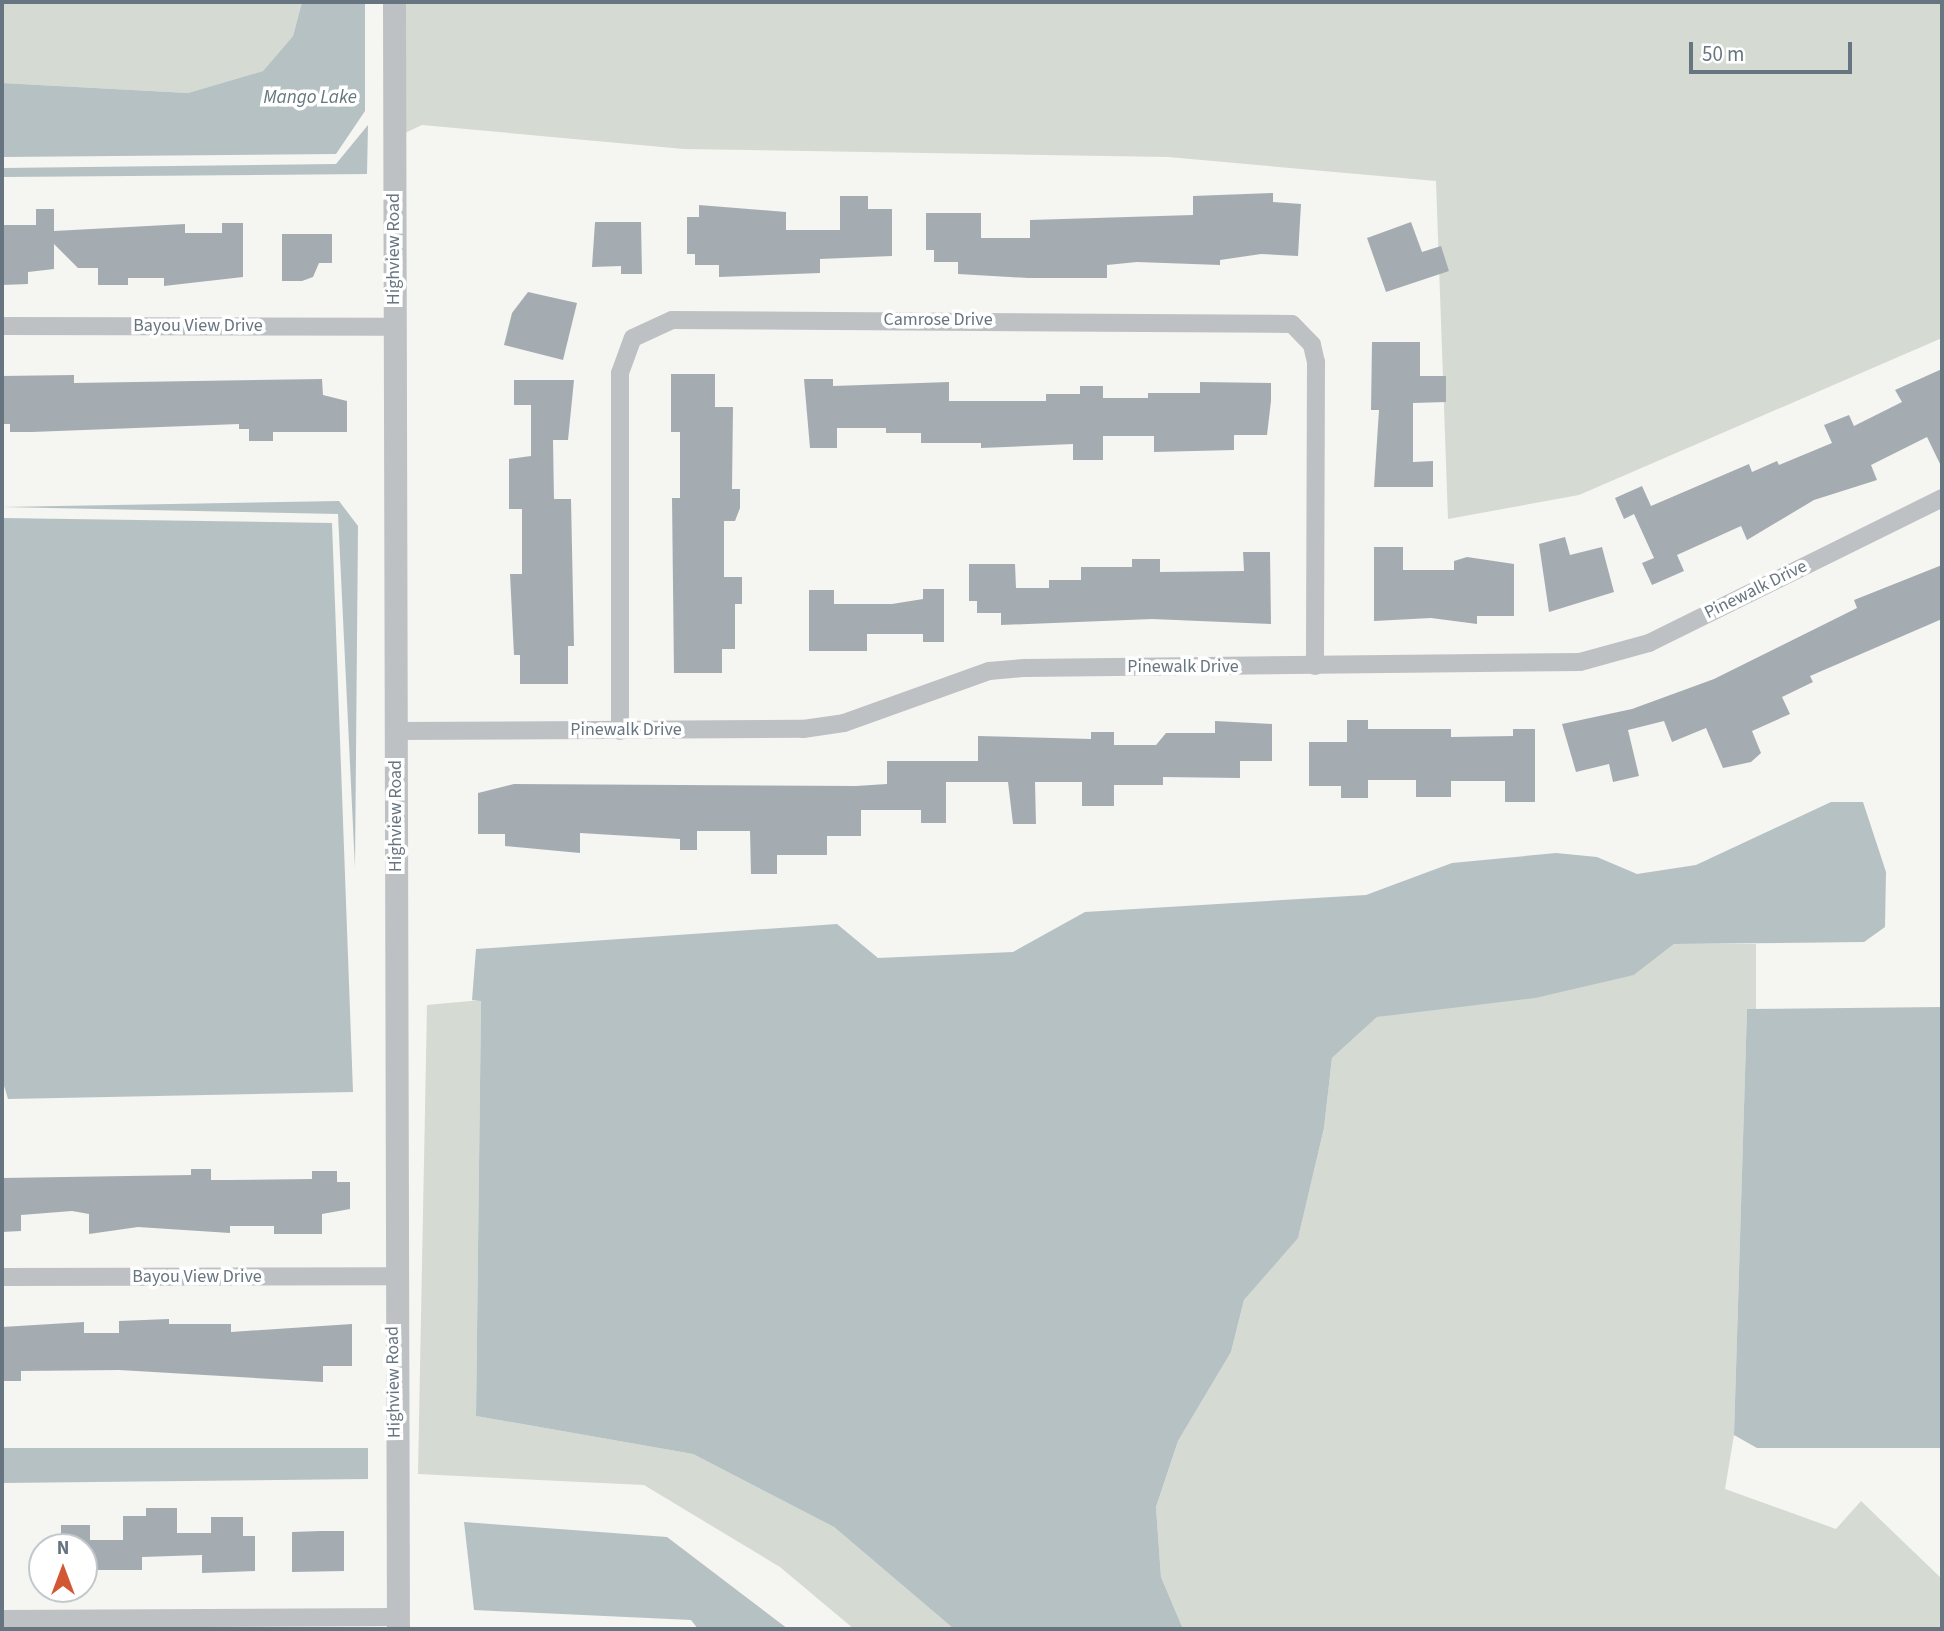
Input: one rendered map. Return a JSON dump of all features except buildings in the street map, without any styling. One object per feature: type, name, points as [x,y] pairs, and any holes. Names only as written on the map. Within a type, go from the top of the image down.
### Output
[{"type":"street","name":"Highview Road","points":[[394,2],[397,731],[393,1276],[398,1623]]},
{"type":"street","name":"Camrose Drive","points":[[620,731],[620,373],[633,338],[672,320],[1292,324],[1312,345],[1316,362],[1315,666]]},
{"type":"street","name":"Bayou View Drive","points":[[2,326],[394,327]]},
{"type":"street","name":"Pinewalk Drive","points":[[397,731],[620,731],[844,723],[989,671],[1544,665],[1616,653],[1942,498]]},
{"type":"street","name":"Bayou View Drive","points":[[2,1277],[393,1276]]},
{"type":"street","points":[[2,1619],[215,1624],[398,1623]]},
{"type":"shaded area","points":[[2,2],[302,2],[293,36],[263,71],[188,93],[2,83]]},
{"type":"shaded area","points":[[405,2],[1942,2],[1942,338],[1579,495],[1448,519],[1436,181],[1168,157],[684,149],[422,125],[405,133]]},
{"type":"shaded area","points":[[1674,944],[1756,944],[1756,1009],[1747,1010],[1734,1435],[1725,1489],[1836,1529],[1861,1501],[1942,1579],[1942,1629],[1183,1629],[1161,1577],[1156,1507],[1178,1441],[1231,1352],[1244,1300],[1298,1237],[1324,1128],[1332,1058],[1377,1017],[1634,975]]},
{"type":"shaded area","points":[[481,1000],[476,1416],[693,1454],[834,1527],[954,1629],[854,1629],[780,1567],[644,1485],[418,1474],[427,1005]]},
{"type":"water","name":"Mango Lake","points":[[302,2],[365,2],[365,111],[336,154],[2,157],[2,83],[188,93],[263,71],[293,36]]},
{"type":"water","points":[[368,125],[367,174],[2,177],[2,168],[336,164]]},
{"type":"water","points":[[339,501],[358,526],[355,868],[338,514],[2,507]]},
{"type":"water","points":[[2,518],[332,523],[353,1092],[8,1099],[2,1079]]},
{"type":"water","points":[[1831,802],[1863,802],[1886,872],[1885,927],[1864,942],[1674,944],[1634,975],[1535,998],[1377,1017],[1332,1058],[1324,1128],[1298,1238],[1244,1300],[1231,1352],[1178,1441],[1156,1507],[1161,1577],[1183,1629],[954,1629],[834,1527],[693,1454],[476,1416],[481,1001],[472,1000],[476,949],[837,924],[878,958],[1013,952],[1085,912],[1366,895],[1452,863],[1556,853],[1597,857],[1637,874],[1696,865]]},
{"type":"water","points":[[1942,1007],[1942,1448],[1757,1448],[1734,1435],[1747,1009]]},
{"type":"water","points":[[2,1448],[368,1448],[368,1479],[2,1483]]},
{"type":"water","points":[[464,1522],[667,1537],[788,1629],[698,1629],[691,1620],[474,1610]]}]
